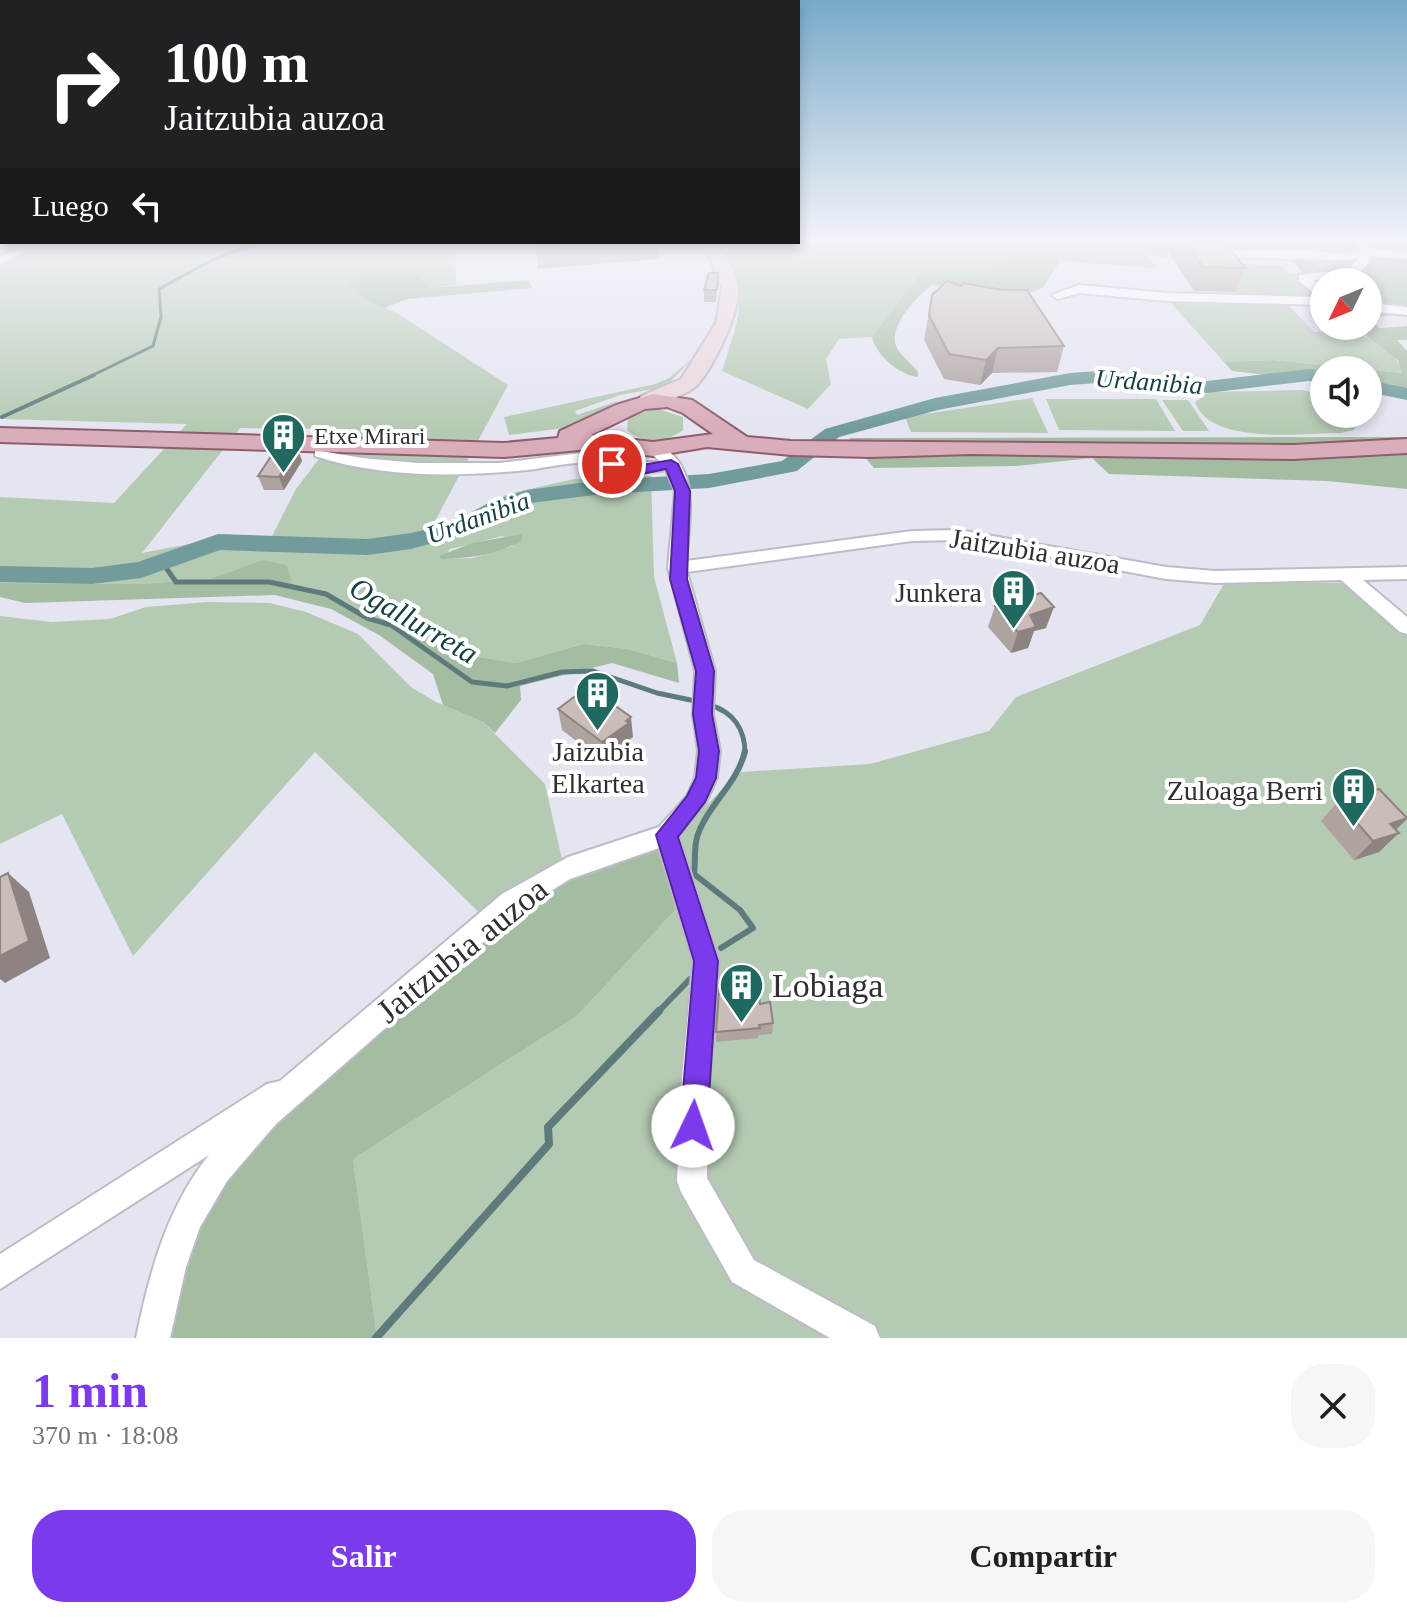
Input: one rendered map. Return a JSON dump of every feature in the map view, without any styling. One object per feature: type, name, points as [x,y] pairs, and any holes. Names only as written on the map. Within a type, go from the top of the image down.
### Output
[{"type":"main road","points":[[0,429],[526,442],[572,435],[613,416],[627,405],[648,400],[674,401],[757,444]]},
{"type":"main road","points":[[673,455],[699,430],[696,413]]},
{"type":"main road","points":[[613,416],[611,432],[628,445]]},
{"type":"main road","points":[[0,437],[504,450],[590,442],[628,445],[673,455],[757,444],[836,449],[1293,452],[1407,446]]},
{"type":"street","points":[[648,400],[688,383],[716,341],[730,304]]},
{"type":"street","points":[[1382,307],[1407,308]]},
{"type":"street","points":[[688,383],[688,399],[696,413]]},
{"type":"street","points":[[320,453],[340,463],[470,468],[522,466],[582,458],[642,470],[673,455],[683,491],[677,568],[703,661],[704,727],[709,751],[706,778],[695,802],[667,835],[706,961],[692,1181],[743,1271],[863,1338]]},
{"type":"street","name":"Jaitzubia auzoa","points":[[677,568],[912,536],[959,535],[1005,541],[1166,573],[1215,577],[1407,573]]},
{"type":"street","points":[[1346,575],[1407,627]]},
{"type":"street","name":"Jaitzubia auzoa","points":[[153,1338],[171,1259],[197,1200],[232,1149],[315,1071],[511,902],[549,878],[587,861],[667,835]]},
{"type":"street","name":"Jaitzubia auzoa","points":[[0,1273],[315,1071]]},
{"type":"green space","points":[[0,304],[377,304],[395,312],[508,385],[429,532],[508,494],[574,479],[651,476],[654,577],[677,663],[628,649],[584,644],[516,663],[447,652],[422,630],[392,626],[351,605],[291,584],[262,560],[209,579],[140,584],[0,583],[0,497],[114,503],[187,424],[0,419]],"holes":[[[240,428],[342,429],[296,489],[271,538],[215,539],[142,553]],[[503,536],[513,546],[473,558],[443,559],[450,549]]]},
{"type":"green space","points":[[739,304],[897,304],[872,337],[839,339],[826,359],[831,384],[808,409],[722,371]]},
{"type":"green space","points":[[897,304],[912,304],[900,322],[895,340],[899,351],[918,372],[918,377],[897,368],[884,357],[872,337]]},
{"type":"green space","points":[[1172,304],[1287,304],[1310,328],[1310,340],[1372,340],[1388,349],[1403,373],[1382,371],[1382,356],[1310,356],[1310,364],[1273,360],[1224,362]]},
{"type":"green space","points":[[1382,304],[1396,304],[1404,315],[1382,316]]},
{"type":"green space","points":[[1388,304],[1407,304],[1407,316]]},
{"type":"green space","points":[[1407,326],[1407,340],[1397,340],[1407,351],[1407,399],[1382,392],[1382,371],[1402,373],[1398,360],[1372,340],[1382,340],[1382,328]]},
{"type":"green space","points":[[692,359],[665,387],[620,395],[575,411],[577,415],[618,401],[572,427],[509,435],[504,417],[655,384],[669,378]]},
{"type":"green space","points":[[1273,360],[1310,364],[1310,380],[1232,371],[1224,362]]},
{"type":"green space","points":[[1209,392],[1310,392],[1310,428],[1355,428],[1341,433],[1282,435],[1238,431],[1204,416],[1195,402]]},
{"type":"green space","points":[[1032,398],[1048,433],[911,432],[905,417]]},
{"type":"green space","points":[[1046,399],[1156,399],[1175,431],[1059,430]]},
{"type":"green space","points":[[1162,400],[1188,400],[1209,431],[1183,431]]},
{"type":"green space","points":[[655,408],[683,417],[683,430],[670,437],[648,440],[627,430],[628,418]]},
{"type":"green space","points":[[1407,437],[1407,489],[1327,481],[1109,474],[1092,458],[1015,466],[874,468],[849,438]]},
{"type":"green space","points":[[522,534],[522,540],[494,552],[452,559],[439,556],[472,543]]},
{"type":"green space","points":[[262,560],[287,565],[292,584],[351,605],[392,626],[422,630],[447,652],[516,663],[584,644],[628,649],[677,663],[679,683],[612,663],[520,686],[521,700],[495,733],[483,722],[443,705],[433,674],[379,635],[331,609],[275,595],[25,603],[0,597],[0,583],[140,584],[209,579]]},
{"type":"green space","points":[[1225,582],[1355,583],[1407,631],[1407,1338],[377,1338],[353,1159],[578,1015],[689,895],[670,840],[741,772],[870,764],[989,731],[1016,697],[1200,625]]},
{"type":"green space","points":[[207,602],[270,603],[306,612],[358,634],[411,687],[436,702],[483,722],[545,784],[565,873],[494,927],[315,752],[133,956],[62,814],[0,844],[0,616],[52,622],[110,619],[146,607]]},
{"type":"green space","points":[[670,840],[689,895],[578,1015],[353,1159],[377,1338],[160,1338],[200,1209],[259,1135],[494,927],[565,873]]},
{"type":"building","points":[[931,304],[1037,304],[1064,346],[998,348],[986,360],[949,354],[929,315]]},
{"type":"building","points":[[277,447],[297,448],[279,477],[258,476]]},
{"type":"building","points":[[1041,593],[1054,607],[1030,615],[1036,627],[1018,632],[995,606]]},
{"type":"building","points":[[582,691],[604,707],[610,702],[631,717],[626,721],[629,723],[602,742],[558,709]]},
{"type":"building","points":[[1379,789],[1407,818],[1390,824],[1399,833],[1373,841],[1338,801]]},
{"type":"building","points":[[8,873],[29,941],[0,956],[0,877]]},
{"type":"building","name":"Lobiaga","points":[[753,987],[754,994],[759,993],[760,1004],[770,1002],[773,1023],[759,1025],[760,1028],[716,1032],[719,990]]},
{"type":"waterway","points":[[89,377],[153,346],[161,317],[160,304]]},
{"type":"waterway","points":[[2,417],[94,375]]},
{"type":"waterway","name":"Urdanibia","points":[[0,574],[92,576],[141,570],[218,542],[368,547],[411,541],[459,529],[500,506],[527,497],[602,487],[709,481],[789,466],[832,433],[935,404],[1070,379],[1111,376],[1158,387],[1199,388],[1310,375]]},
{"type":"waterway","name":"Urdanibia","points":[[1382,389],[1407,394]]},
{"type":"waterway","name":"Ogallurreta","points":[[162,562],[176,582],[269,582],[326,594],[367,618],[391,625],[472,682],[507,686],[562,672],[593,671],[657,693],[700,702]]},
{"type":"waterway","name":"Ogallurreta","points":[[710,705],[725,712],[736,723],[743,736],[745,752]]},
{"type":"waterway","name":"Ogallurreta","points":[[721,948],[753,928],[740,910],[694,874],[696,845],[705,819],[737,772],[745,752]]},
{"type":"waterway","name":"Ogallurreta","points":[[657,1013],[690,979]]},
{"type":"waterway","name":"Ogallurreta","points":[[376,1338],[549,1144],[548,1127],[659,1011]]},
{"type":"place","name":"Etxe Mirari","points":[[283,475]]},
{"type":"place","name":"Junkera","points":[[1013,631]]},
{"type":"place","name":"Jaizubia Elkartea","points":[[598,733]]},
{"type":"place","name":"Zuloaga Berri","points":[[1354,829]]},
{"type":"place","name":"Lobiaga","points":[[741,1024]]},
{"type":"route","points":[[612,464],[648,470],[671,464],[683,491],[677,568],[705,671],[703,714],[709,751],[706,778],[695,802],[667,835],[706,961],[693,1126]]}]
